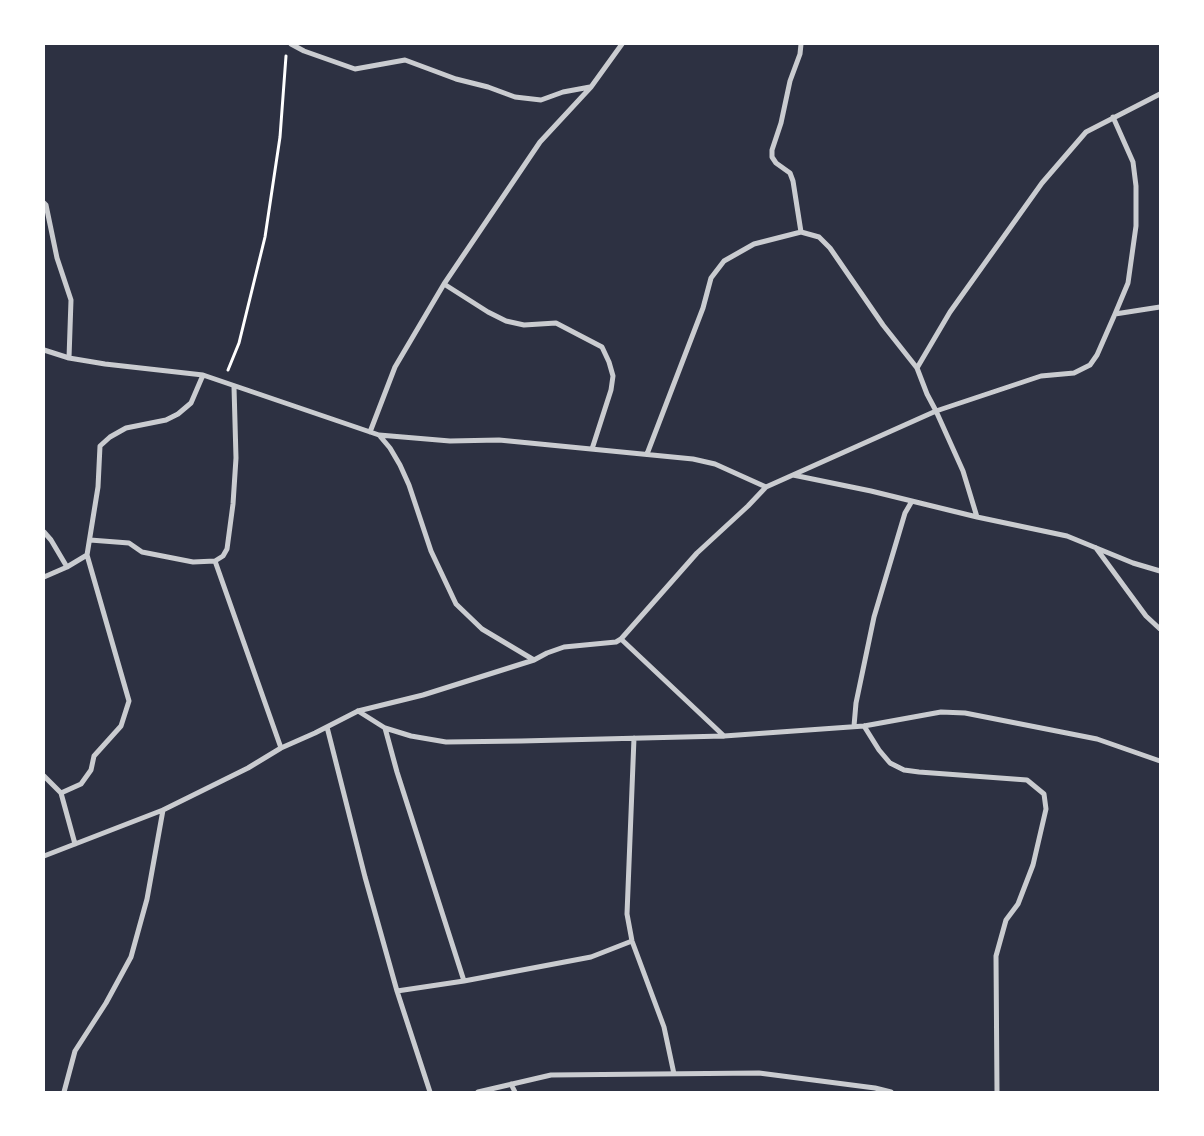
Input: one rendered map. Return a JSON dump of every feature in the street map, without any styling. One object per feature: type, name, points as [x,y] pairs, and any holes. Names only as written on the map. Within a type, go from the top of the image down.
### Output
[{"type":"street","points":[[291,44],[304,51],[355,68],[405,60],[456,79],[488,87],[516,97],[541,100],[563,92],[591,86]]},
{"type":"street","points":[[370,432],[395,367],[444,284],[540,142],[591,86],[622,44]]},
{"type":"street","points":[[801,44],[800,54],[790,81],[781,123],[772,150],[772,157],[776,163],[790,173],[801,232]]},
{"type":"street","points":[[917,368],[950,312],[1042,184],[1086,132],[1160,94]]},
{"type":"street","points":[[44,856],[163,810],[248,768],[281,748],[358,711],[423,695],[534,660],[564,647],[616,642],[621,639],[698,553],[766,487],[936,411],[1041,376],[1074,373],[1090,366],[1097,355],[1128,283],[1136,226],[1136,186],[1133,162],[1113,117]]},
{"type":"street","points":[[44,203],[57,258],[71,300],[69,358]]},
{"type":"street","points":[[647,454],[702,308],[711,278],[724,261],[754,244],[801,232],[818,236],[830,248],[883,326],[917,368],[927,394],[964,471],[977,517]]},
{"type":"street","points":[[444,284],[506,321],[524,325],[556,323],[602,347],[613,376],[611,390],[592,449]]},
{"type":"street","points":[[1115,314],[1160,308]]},
{"type":"street","points":[[44,350],[69,358],[202,375],[379,436],[450,441],[499,440],[647,454],[715,464],[766,487]]},
{"type":"street","points":[[61,793],[81,784],[90,770],[94,756],[121,726],[129,701],[87,555],[98,487],[100,446],[110,437],[126,428],[166,420],[178,414],[191,403],[202,375]]},
{"type":"street","points":[[90,540],[129,543],[142,552],[193,562],[214,561],[223,556],[227,549],[233,504],[236,458],[234,386]]},
{"type":"street","points":[[379,436],[390,448],[400,464],[409,484],[431,551],[456,604],[482,630],[534,660]]},
{"type":"street","points":[[792,475],[1067,536],[1133,563],[1160,571]]},
{"type":"street","points":[[854,726],[856,703],[874,617],[905,513],[912,501]]},
{"type":"street","points":[[44,532],[67,567]]},
{"type":"street","points":[[1096,548],[1146,616],[1160,629]]},
{"type":"street","points":[[44,577],[67,567],[87,555]]},
{"type":"street","points":[[214,561],[281,748]]},
{"type":"street","points":[[621,639],[724,736]]},
{"type":"street","points":[[358,711],[385,728],[411,736],[446,742],[724,736],[864,726],[941,712],[965,713],[1097,739],[1160,761]]},
{"type":"street","points":[[864,726],[879,750],[890,763],[904,770],[1027,780],[1044,794],[1046,809],[1033,865],[1018,904],[1006,920],[996,956],[998,1092]]},
{"type":"street","points":[[327,727],[365,877],[397,991],[430,1092]]},
{"type":"street","points":[[385,728],[396,772],[464,981]]},
{"type":"street","points":[[634,738],[626,914],[632,941],[664,1028],[674,1074]]},
{"type":"street","points":[[44,776],[61,793],[75,844]]},
{"type":"street","points":[[64,1092],[76,1051],[106,1003],[131,957],[147,899],[163,810]]},
{"type":"street","points":[[397,991],[464,981],[592,957],[632,941]]},
{"type":"street","points":[[478,1092],[551,1075],[759,1073],[891,1092]]},
{"type":"street","points":[[511,1084],[515,1092]]},
{"type":"path","points":[[223,382],[239,343],[265,237],[280,137],[286,53]]}]
